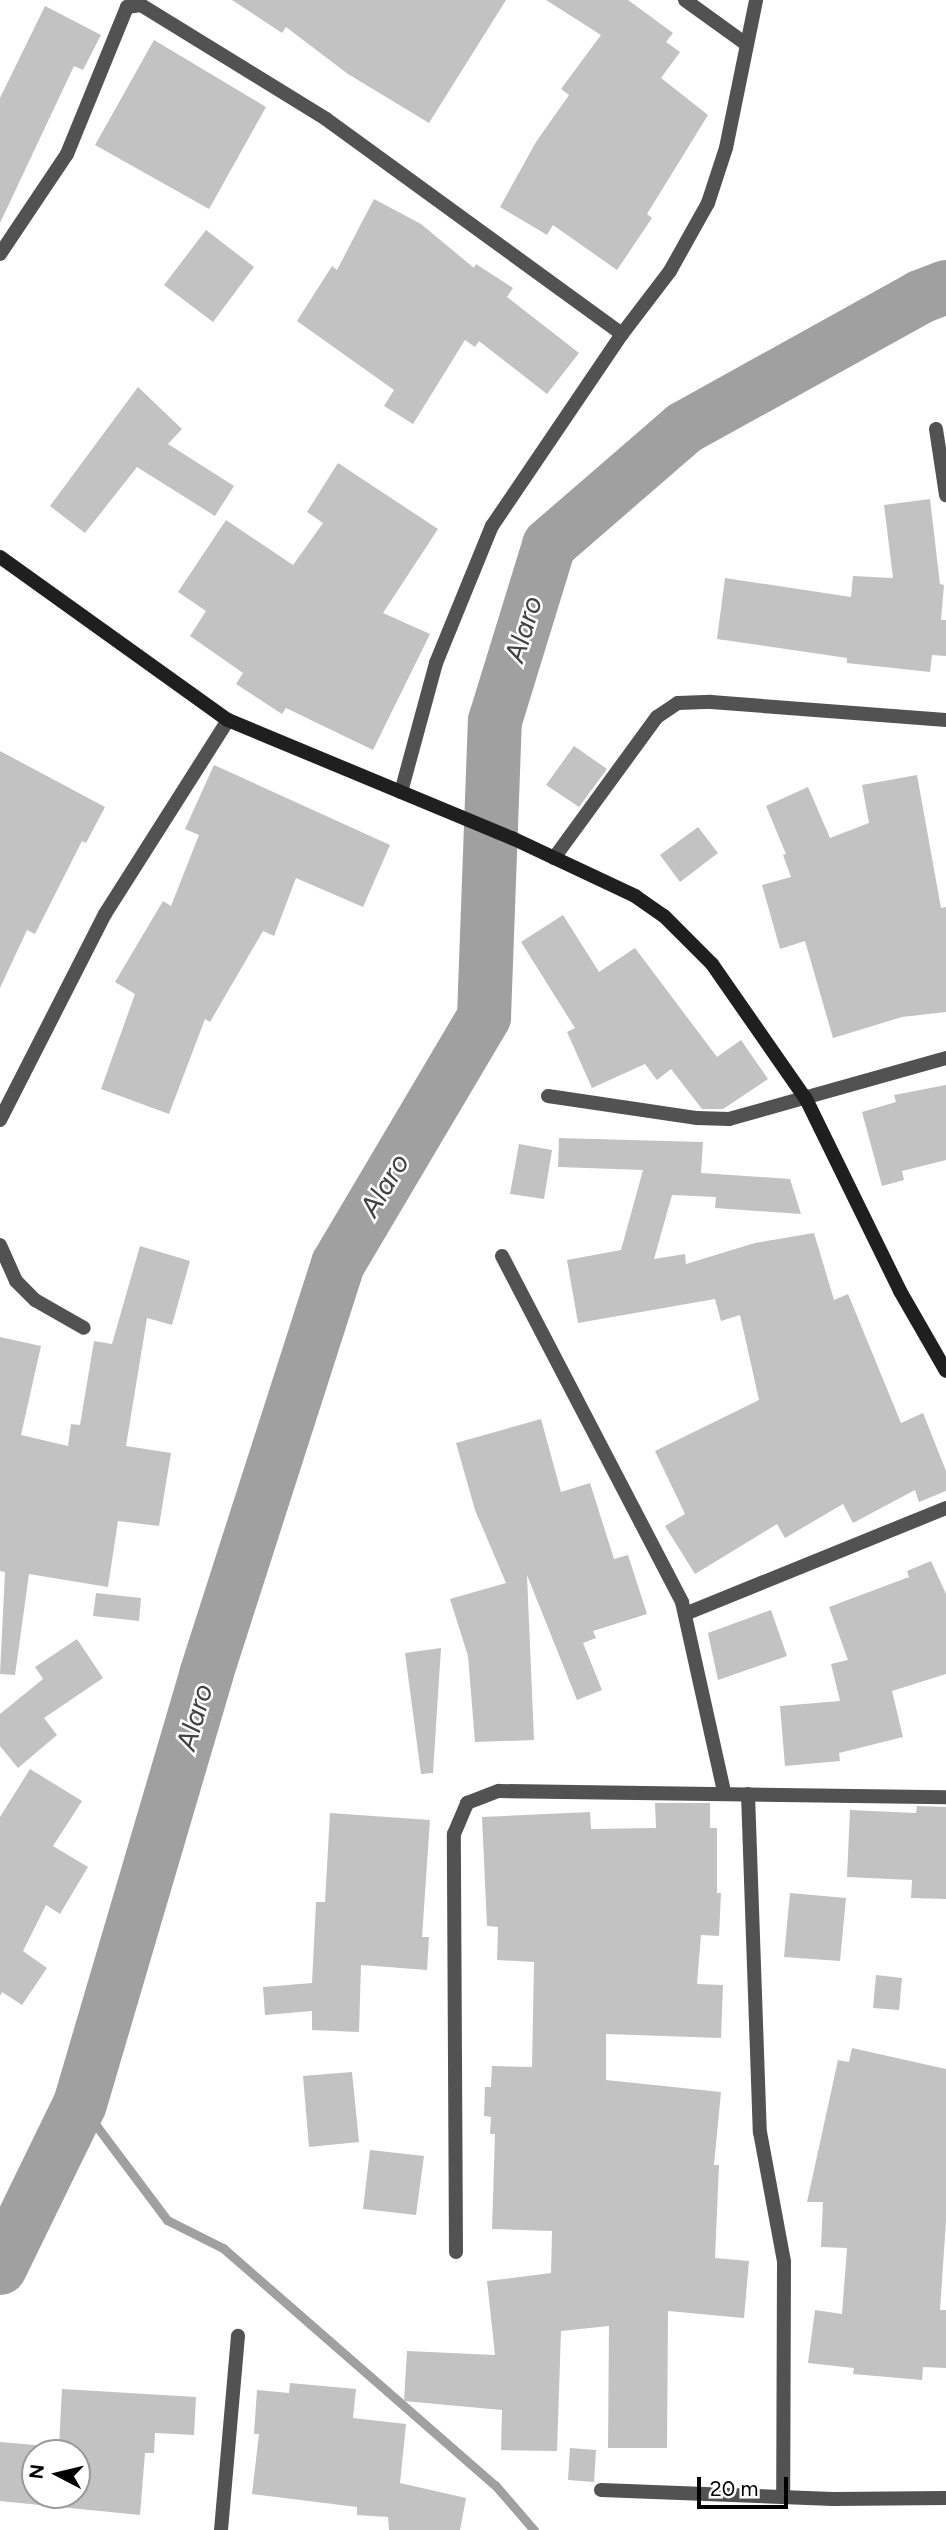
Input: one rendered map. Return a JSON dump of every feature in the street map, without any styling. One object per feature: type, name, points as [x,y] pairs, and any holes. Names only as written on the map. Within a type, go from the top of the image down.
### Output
[{"type":"street","points":[[685,0],[747,44]]},
{"type":"street","points":[[401,792],[436,663],[492,526],[622,334],[670,271],[708,203],[726,148],[756,0]]},
{"type":"street","points":[[0,254],[67,154],[128,7],[141,5],[326,119],[622,334]]},
{"type":"street","points":[[936,429],[946,495]]},
{"type":"street","points":[[0,557],[228,720],[512,838],[635,896],[664,916],[712,964],[806,1099],[900,1291],[946,1371]]},
{"type":"street","points":[[554,858],[657,717],[678,703],[711,702],[946,720]]},
{"type":"street","points":[[0,1120],[105,914],[228,720]]},
{"type":"street","points":[[548,1096],[729,1119],[946,1058]]},
{"type":"street","points":[[0,1245],[16,1281],[35,1300],[84,1328]]},
{"type":"street","points":[[502,1256],[685,1614],[724,1791]]},
{"type":"street","points":[[685,1614],[946,1508]]},
{"type":"street","points":[[456,2252],[454,1833],[460,1812],[467,1803],[499,1791],[724,1791],[748,1794],[946,1797]]},
{"type":"street","points":[[748,1794],[760,2132],[784,2262],[783,2497]]},
{"type":"street","points":[[221,2530],[238,2336]]},
{"type":"street","points":[[601,2490],[783,2497],[946,2498]]},
{"type":"building","points":[[232,0],[506,0],[429,123],[348,74],[286,27],[282,33]]},
{"type":"building","points":[[546,0],[628,0],[673,33],[666,42],[680,52],[661,78],[708,115],[647,214],[652,218],[617,270],[553,225],[547,235],[500,207],[536,142],[569,95],[561,89],[601,35]]},
{"type":"building","points":[[45,6],[101,35],[83,70],[74,66],[0,223],[0,98]]},
{"type":"building","points":[[154,40],[266,107],[209,209],[95,145]]},
{"type":"building","points":[[374,199],[421,224],[474,268],[476,264],[513,288],[507,297],[579,353],[547,394],[479,341],[475,347],[465,340],[413,424],[384,406],[394,390],[297,321],[332,266],[337,270]]},
{"type":"building","points":[[206,230],[254,267],[213,322],[164,285]]},
{"type":"building","points":[[138,387],[182,429],[168,444],[234,486],[215,516],[137,467],[85,533],[50,506]]},
{"type":"building","points":[[338,463],[438,529],[383,613],[430,634],[373,750],[286,708],[282,714],[236,684],[243,673],[190,636],[206,611],[178,592],[226,520],[293,565],[323,523],[307,512]]},
{"type":"building","points":[[930,499],[940,584],[944,585],[941,620],[946,620],[946,656],[932,655],[930,672],[847,663],[847,658],[717,639],[725,578],[851,597],[853,576],[893,578],[884,505]]},
{"type":"building","points":[[574,746],[607,769],[579,807],[546,785]]},
{"type":"building","points":[[0,751],[105,807],[86,843],[82,841],[35,934],[27,930],[0,988]]},
{"type":"building","points":[[214,765],[390,845],[363,907],[296,878],[274,936],[263,931],[210,1022],[205,1019],[169,1114],[101,1089],[135,994],[115,982],[163,901],[171,906],[199,835],[185,829]]},
{"type":"building","points":[[917,775],[941,908],[946,907],[946,1012],[902,1017],[833,1038],[805,941],[780,949],[762,885],[791,877],[783,855],[786,854],[766,806],[808,787],[830,838],[869,823],[862,785]]},
{"type":"building","points":[[698,827],[718,853],[680,882],[660,855]]},
{"type":"building","points":[[563,915],[599,972],[635,948],[717,1057],[741,1040],[768,1079],[723,1109],[702,1109],[671,1069],[657,1080],[645,1064],[592,1088],[567,1032],[575,1028],[521,942]]},
{"type":"building","points":[[946,1085],[946,1160],[902,1171],[904,1180],[882,1186],[862,1112],[896,1102],[894,1095]]},
{"type":"building","points":[[559,1138],[703,1142],[701,1173],[790,1179],[801,1214],[715,1208],[716,1197],[672,1195],[654,1259],[685,1254],[686,1264],[755,1243],[814,1233],[834,1300],[848,1294],[901,1423],[923,1413],[946,1471],[946,1491],[919,1502],[915,1490],[853,1523],[843,1504],[785,1538],[777,1524],[695,1574],[665,1526],[685,1514],[655,1451],[759,1400],[740,1315],[721,1321],[715,1299],[578,1323],[567,1260],[621,1250],[643,1170],[558,1167]]},
{"type":"building","points":[[519,1144],[552,1150],[544,1199],[510,1194]]},
{"type":"building","points":[[140,1246],[190,1261],[172,1325],[147,1318],[126,1446],[171,1453],[159,1526],[118,1521],[108,1587],[29,1574],[15,1675],[0,1674],[5,1572],[0,1571],[0,1337],[41,1346],[21,1435],[68,1446],[71,1424],[80,1425],[94,1341],[112,1344]]},
{"type":"building","points":[[541,1419],[561,1492],[590,1483],[614,1559],[628,1555],[647,1614],[593,1631],[596,1638],[583,1643],[602,1690],[577,1700],[527,1575],[534,1740],[475,1742],[468,1656],[450,1599],[506,1583],[475,1510],[456,1443]]},
{"type":"building","points":[[931,1561],[946,1594],[946,1674],[892,1691],[903,1737],[839,1753],[840,1761],[785,1766],[780,1706],[840,1701],[831,1664],[848,1660],[829,1607],[909,1577],[907,1571]]},
{"type":"building","points":[[96,1593],[141,1598],[139,1621],[93,1616]]},
{"type":"building","points":[[771,1610],[787,1656],[718,1680],[708,1633]]},
{"type":"building","points":[[77,1639],[103,1678],[44,1718],[57,1735],[18,1768],[0,1746],[0,1714],[43,1679],[35,1667]]},
{"type":"building","points":[[441,1648],[433,1773],[421,1774],[405,1653]]},
{"type":"building","points":[[30,1769],[82,1801],[53,1846],[88,1867],[60,1914],[46,1905],[23,1951],[47,1968],[22,2005],[2,1992],[0,1996],[0,1817]]},
{"type":"building","points":[[655,1803],[710,1803],[710,1828],[717,1828],[717,1893],[721,1893],[719,1936],[701,1935],[697,1984],[723,1985],[721,2038],[606,2034],[606,2080],[721,2092],[714,2165],[719,2165],[715,2258],[749,2261],[744,2318],[668,2311],[667,2448],[608,2448],[609,2326],[561,2331],[557,2451],[501,2450],[502,2410],[404,2401],[407,2351],[495,2355],[487,2281],[551,2273],[552,2231],[492,2229],[495,2134],[490,2134],[491,2117],[484,2116],[485,2087],[491,2087],[492,2066],[532,2067],[534,1962],[497,1960],[498,1927],[487,1926],[482,1817],[590,1812],[591,1829],[656,1828]]},
{"type":"building","points":[[917,1806],[946,1807],[946,1899],[911,1898],[912,1880],[847,1877],[850,1810],[916,1813]]},
{"type":"building","points":[[330,1813],[430,1820],[422,1937],[429,1937],[427,1970],[361,1965],[359,2032],[312,2030],[312,2011],[265,2015],[263,1987],[312,1983],[316,1902],[325,1902]]},
{"type":"building","points":[[790,1893],[846,1898],[840,1961],[784,1957]]},
{"type":"building","points":[[876,1975],[902,1978],[899,2010],[873,2008]]},
{"type":"building","points":[[852,2048],[946,2069],[946,2221],[940,2310],[946,2310],[946,2368],[923,2367],[922,2380],[853,2374],[854,2368],[808,2363],[815,2310],[842,2314],[847,2248],[821,2247],[823,2202],[807,2202],[838,2060],[849,2062]]},
{"type":"building","points":[[352,2072],[359,2142],[309,2147],[303,2076]]},
{"type":"building","points":[[370,2150],[424,2156],[416,2215],[363,2209]]},
{"type":"building","points":[[290,2383],[356,2389],[353,2418],[406,2424],[400,2483],[466,2498],[460,2530],[389,2530],[388,2517],[357,2515],[357,2507],[252,2494],[259,2434],[254,2434],[257,2390],[289,2393]]},
{"type":"building","points":[[62,2389],[196,2397],[194,2435],[155,2433],[154,2453],[145,2453],[140,2515],[80,2509],[91,2509],[91,2439],[59,2439]]},
{"type":"building","points":[[0,2442],[21,2444],[21,2503],[0,2501]]},
{"type":"building","points":[[570,2448],[596,2450],[594,2482],[568,2480]]},
{"type":"waterway","name":"Alaro","points":[[0,2268],[80,2104],[206,1675],[338,1264],[484,1017],[495,721],[549,545],[684,428],[920,297],[946,287]]},
{"type":"waterway","points":[[80,2104],[167,2220],[223,2248],[495,2485],[534,2530]]}]
